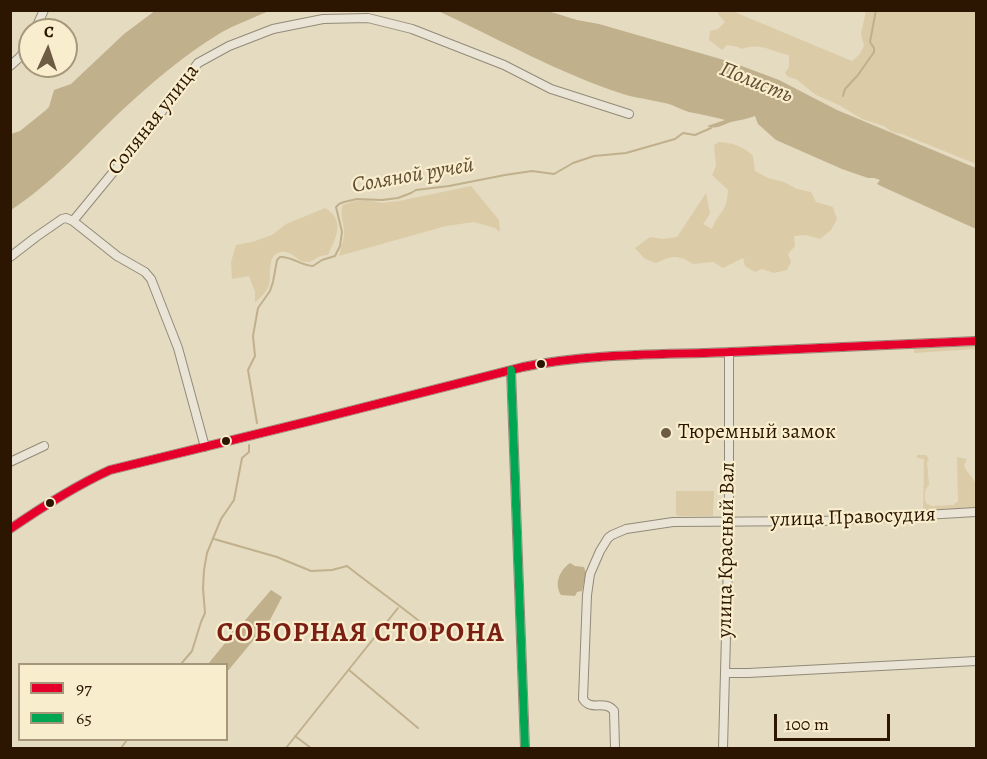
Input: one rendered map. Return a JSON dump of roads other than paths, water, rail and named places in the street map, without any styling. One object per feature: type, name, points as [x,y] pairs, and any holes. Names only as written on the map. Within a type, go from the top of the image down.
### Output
[{"type":"street","name":"Соляная улица","points":[[73,221],[198,63],[229,46],[273,29],[322,19],[368,18],[412,29],[504,65],[551,88],[629,114]]},
{"type":"street","points":[[10,257],[66,218],[117,256],[145,272],[151,279],[178,348],[205,447]]},
{"type":"street","points":[[10,529],[67,492],[110,470],[552,361],[577,358],[976,341]]},
{"type":"street","name":"улица Красный Вал","points":[[723,748],[729,522],[729,352]]},
{"type":"street","points":[[511,370],[525,748]]},
{"type":"street","points":[[10,462],[44,446]]},
{"type":"street","name":"улица Правосудия","points":[[615,748],[614,711],[608,705],[589,705],[583,699],[587,595],[590,574],[608,538],[626,529],[673,522],[822,521],[976,512]]},
{"type":"street","points":[[725,673],[976,661]]},
{"type":"water","points":[[156,10],[269,11],[222,32],[181,60],[129,104],[53,177],[11,210],[11,134],[20,131],[49,107],[54,90],[71,84],[124,34]]},
{"type":"water","name":"Полисть","points":[[438,11],[548,11],[731,62],[779,80],[837,110],[976,168],[976,229],[877,184],[880,180],[842,169],[776,140],[758,124],[755,116],[717,127],[707,126],[725,120],[688,112],[666,103],[629,96],[599,86]]},
{"type":"water","points":[[570,563],[584,567],[586,573],[582,591],[577,592],[575,596],[561,595],[558,586],[560,574]]},
{"type":"water","points":[[271,590],[282,597],[270,620],[228,671],[228,663],[209,663],[230,637],[233,628],[241,625]]},
{"type":"waterway","points":[[843,96],[845,89],[874,52],[870,42],[876,10]]},
{"type":"waterway","name":"Соляной ручей","points":[[257,423],[248,370],[255,356],[253,336],[258,308],[270,291],[277,260],[280,257],[313,266],[335,256],[340,246],[342,232],[336,207],[339,204],[357,199],[398,198],[416,190],[532,171],[554,174],[573,163],[594,156],[626,153],[675,139],[683,133],[695,135],[711,128]]},
{"type":"waterway","name":"Соляной ручей","points":[[182,663],[192,651],[205,613],[203,588],[207,553],[221,519],[234,500],[242,458],[249,452],[249,445]]},
{"type":"waterway","points":[[214,539],[277,557],[311,571],[332,570],[347,566],[435,634]]},
{"type":"waterway","points":[[286,748],[398,608]]},
{"type":"waterway","points":[[349,670],[418,728]]},
{"type":"waterway","points":[[295,736],[311,748]]},
{"type":"waterway","name":"Соляной ручей","points":[[121,748],[126,741]]},
{"type":"place","name":"Тюремный замок","points":[[666,433]]},
{"type":"district","name":"СОБОРНАЯ СТОРОНА","points":[[361,634]]}]
